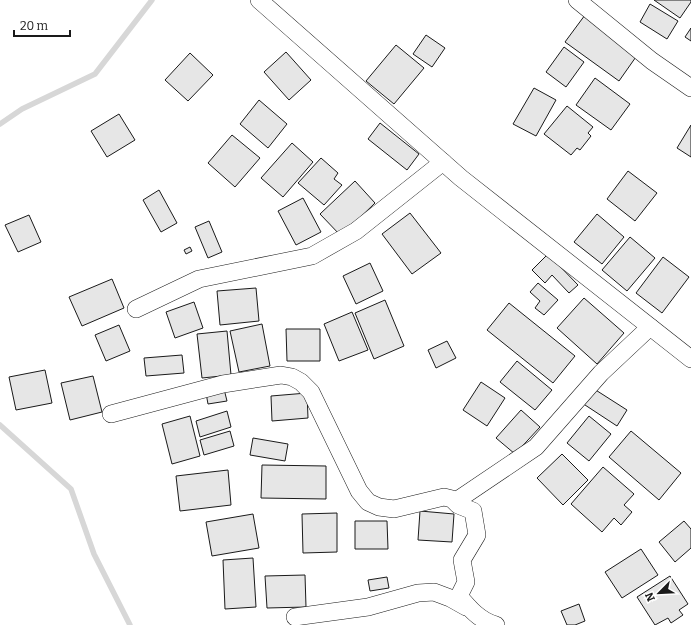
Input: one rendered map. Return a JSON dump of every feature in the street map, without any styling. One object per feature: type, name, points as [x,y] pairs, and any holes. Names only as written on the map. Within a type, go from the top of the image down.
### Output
[{"type":"street","points":[[259,0],[443,162],[691,359]]},
{"type":"street","points":[[577,0],[652,62],[691,88]]},
{"type":"street","points":[[136,309],[199,279],[312,256],[356,231],[443,162]]},
{"type":"street","points":[[456,501],[536,447],[601,373],[650,327]]},
{"type":"street","points":[[111,414],[223,384],[281,375],[292,377],[301,382],[311,392],[359,491],[368,502],[379,507],[394,509],[444,497],[456,501],[458,505],[473,511],[477,535],[462,560],[466,582],[459,596],[470,609],[486,623],[496,625]]},
{"type":"street","points":[[295,617],[368,607],[418,593],[434,592],[450,598],[470,609]]},
{"type":"building","points":[[654,0],[691,0],[691,2],[680,18]]},
{"type":"building","points":[[650,4],[678,21],[667,39],[640,22]]},
{"type":"building","points":[[585,15],[638,54],[619,81],[565,42]]},
{"type":"building","points":[[691,28],[691,41],[685,37]]},
{"type":"building","points":[[426,35],[445,48],[432,67],[413,54]]},
{"type":"building","points":[[396,45],[424,68],[394,104],[366,81]]},
{"type":"building","points":[[564,47],[584,62],[566,87],[546,72]]},
{"type":"building","points":[[286,52],[311,80],[289,100],[264,72]]},
{"type":"building","points":[[190,53],[213,75],[188,101],[165,80]]},
{"type":"building","points":[[595,78],[630,104],[611,130],[576,105]]},
{"type":"building","points":[[534,88],[556,100],[536,136],[513,124]]},
{"type":"building","points":[[259,100],[287,124],[268,148],[240,124]]},
{"type":"building","points":[[567,106],[593,127],[588,133],[591,136],[580,150],[577,148],[571,155],[544,134]]},
{"type":"building","points":[[119,114],[135,140],[107,157],[91,131]]},
{"type":"building","points":[[380,123],[419,154],[407,170],[368,139]]},
{"type":"building","points":[[691,125],[691,157],[677,148]]},
{"type":"building","points":[[232,135],[260,158],[235,187],[208,163]]},
{"type":"building","points":[[292,143],[313,162],[283,197],[261,178]]},
{"type":"building","points":[[321,158],[338,173],[334,179],[342,185],[324,205],[298,183]]},
{"type":"building","points":[[628,171],[657,193],[635,221],[607,199]]},
{"type":"building","points":[[355,181],[375,203],[341,236],[320,214]]},
{"type":"building","points":[[159,190],[177,223],[161,232],[143,200]]},
{"type":"building","points":[[303,198],[321,232],[296,245],[278,211]]},
{"type":"building","points":[[410,213],[441,253],[412,274],[382,234]]},
{"type":"building","points":[[597,214],[624,237],[602,264],[574,242]]},
{"type":"building","points":[[29,215],[41,242],[18,252],[5,225]]},
{"type":"building","points":[[209,221],[222,252],[208,258],[195,227]]},
{"type":"building","points":[[630,237],[655,258],[627,291],[602,270]]},
{"type":"building","points":[[190,247],[192,251],[186,254],[184,250]]},
{"type":"building","points":[[548,254],[578,285],[569,293],[552,275],[545,283],[532,270]]},
{"type":"building","points":[[663,257],[689,277],[662,313],[636,293]]},
{"type":"building","points":[[370,263],[383,291],[356,304],[343,276]]},
{"type":"building","points":[[112,279],[124,308],[82,326],[69,297]]},
{"type":"building","points":[[538,283],[558,300],[544,315],[535,308],[540,301],[530,292]]},
{"type":"building","points":[[256,288],[259,321],[220,325],[217,291]]},
{"type":"building","points":[[584,298],[624,333],[597,364],[557,328]]},
{"type":"building","points":[[385,300],[404,346],[374,359],[355,313]]},
{"type":"building","points":[[194,302],[203,328],[175,338],[166,312]]},
{"type":"building","points":[[509,303],[575,356],[553,383],[487,330]]},
{"type":"building","points":[[352,312],[368,350],[339,361],[324,324]]},
{"type":"building","points":[[262,324],[270,366],[239,372],[230,331]]},
{"type":"building","points":[[119,325],[130,351],[106,361],[95,335]]},
{"type":"building","points":[[286,329],[320,329],[320,361],[287,361]]},
{"type":"building","points":[[227,331],[231,375],[202,378],[197,334]]},
{"type":"building","points":[[447,341],[456,358],[436,368],[428,350]]},
{"type":"building","points":[[182,355],[184,373],[146,376],[144,358]]},
{"type":"building","points":[[517,361],[552,390],[535,410],[500,382]]},
{"type":"building","points":[[45,370],[52,403],[16,410],[9,377]]},
{"type":"building","points":[[93,376],[102,412],[70,420],[61,383]]},
{"type":"building","points":[[481,382],[505,398],[487,426],[463,410]]},
{"type":"building","points":[[591,387],[627,410],[617,426],[582,403]]},
{"type":"building","points":[[224,389],[227,401],[208,404],[206,393]]},
{"type":"building","points":[[307,393],[308,418],[272,421],[271,396]]},
{"type":"building","points":[[521,410],[540,427],[515,454],[496,438]]},
{"type":"building","points":[[227,411],[231,427],[200,437],[196,421]]},
{"type":"building","points":[[190,416],[200,456],[172,464],[162,424]]},
{"type":"building","points":[[589,416],[611,434],[589,461],[567,443]]},
{"type":"building","points":[[230,431],[234,446],[204,455],[200,440]]},
{"type":"building","points":[[631,431],[681,473],[659,500],[609,457]]},
{"type":"building","points":[[253,438],[288,444],[285,461],[250,455]]},
{"type":"building","points":[[562,454],[588,480],[563,505],[537,478]]},
{"type":"building","points":[[262,465],[326,466],[326,499],[261,498]]},
{"type":"building","points":[[603,467],[634,494],[624,505],[632,512],[621,525],[614,518],[602,532],[571,504]]},
{"type":"building","points":[[228,470],[231,505],[180,511],[176,476]]},
{"type":"building","points":[[420,511],[454,514],[452,542],[418,540]]},
{"type":"building","points":[[337,513],[337,552],[303,553],[302,514]]},
{"type":"building","points":[[253,514],[259,548],[212,556],[206,522]]},
{"type":"building","points":[[355,521],[387,521],[388,549],[355,549]]},
{"type":"building","points":[[684,521],[691,529],[691,548],[675,562],[659,542]]},
{"type":"building","points":[[641,549],[658,575],[622,598],[605,572]]},
{"type":"building","points":[[253,558],[256,607],[225,609],[223,560]]},
{"type":"building","points":[[305,575],[306,607],[267,608],[265,576]]},
{"type":"building","points":[[670,576],[688,604],[679,610],[683,615],[671,623],[668,618],[655,625],[637,597]]},
{"type":"building","points":[[387,577],[389,588],[370,591],[368,580]]},
{"type":"building","points":[[579,604],[585,621],[575,625],[567,625],[561,611]]},
{"type":"waterway","points":[[0,124],[22,109],[95,74],[152,0]]},
{"type":"waterway","points":[[0,425],[71,489],[94,554],[130,625]]}]
